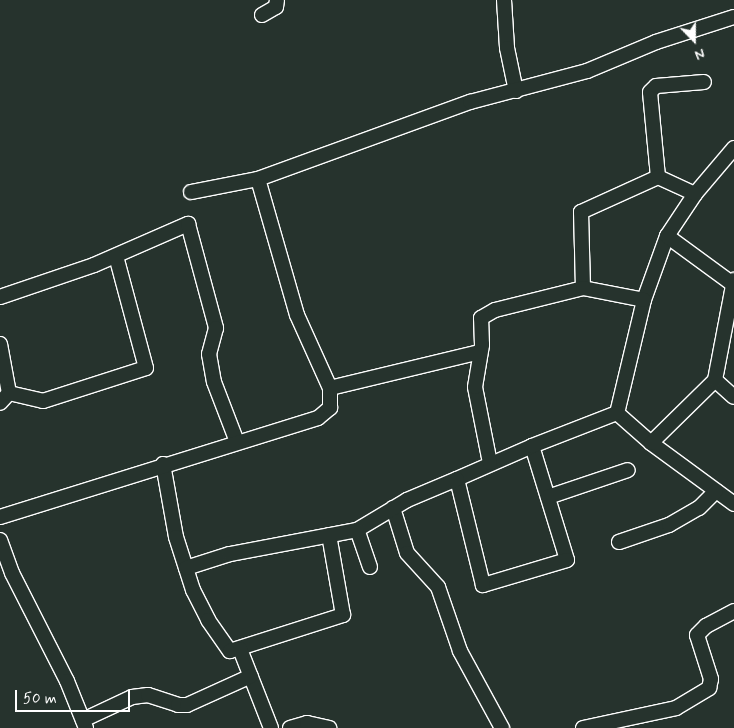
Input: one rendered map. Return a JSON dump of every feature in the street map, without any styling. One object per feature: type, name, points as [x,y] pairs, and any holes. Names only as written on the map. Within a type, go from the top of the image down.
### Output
[{"type":"street","points":[[262,15],[276,7],[277,0]]},
{"type":"street","points":[[504,0],[507,48],[516,91]]},
{"type":"street","points":[[191,192],[258,179],[470,102],[587,71],[656,42],[734,17]]},
{"type":"street","points":[[658,177],[650,92],[656,86],[704,82]]},
{"type":"street","points":[[617,414],[644,300],[668,236],[695,194],[734,148]]},
{"type":"street","points":[[583,288],[581,212],[658,177],[695,194]]},
{"type":"street","points":[[0,517],[162,464],[323,416],[330,408],[330,388],[296,315],[258,179]]},
{"type":"street","points":[[0,297],[116,256],[183,224],[191,227],[216,328],[209,354],[214,382],[237,442]]},
{"type":"street","points":[[651,444],[715,380],[733,282],[668,236]]},
{"type":"street","points":[[0,344],[4,398],[43,401],[103,384],[146,366],[116,256]]},
{"type":"street","points":[[490,463],[475,387],[480,352],[479,320],[486,313],[583,288],[644,300]]},
{"type":"street","points":[[330,388],[480,352]]},
{"type":"street","points":[[715,380],[734,397]]},
{"type":"street","points":[[617,414],[651,444],[734,504]]},
{"type":"street","points":[[186,568],[230,554],[357,530],[393,508],[490,463],[617,414]]},
{"type":"street","points":[[457,479],[483,585],[567,560],[532,446]]},
{"type":"street","points":[[162,464],[186,568],[208,620],[226,648],[240,649],[343,615],[329,535]]},
{"type":"street","points":[[548,497],[628,470]]},
{"type":"street","points":[[619,542],[669,525],[699,508],[716,491]]},
{"type":"street","points":[[393,508],[407,553],[438,587],[460,651],[502,728]]},
{"type":"street","points":[[357,530],[370,567]]},
{"type":"street","points":[[0,540],[12,573],[60,666],[84,724],[132,697],[148,695],[187,704],[252,676]]},
{"type":"street","points":[[583,728],[676,708],[709,688],[712,679],[697,635],[706,626],[734,611]]},
{"type":"street","points":[[240,649],[271,728]]},
{"type":"street","points":[[290,728],[307,723],[329,728]]}]
